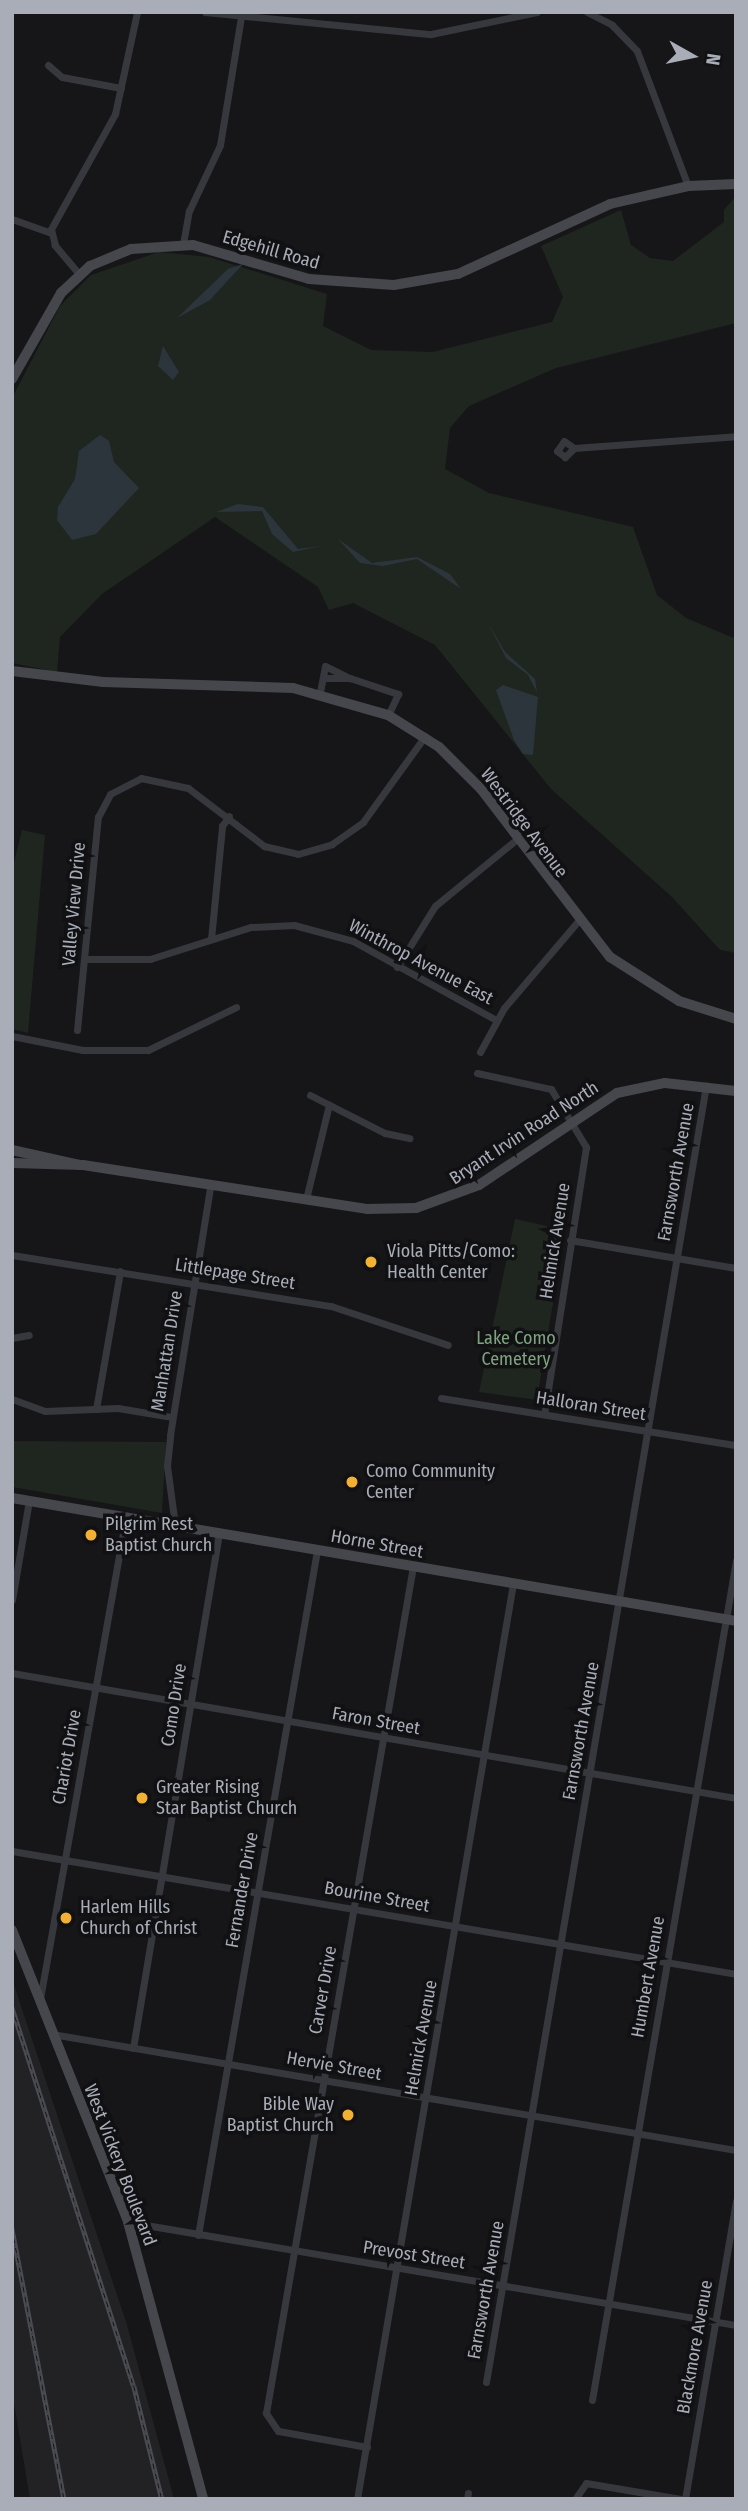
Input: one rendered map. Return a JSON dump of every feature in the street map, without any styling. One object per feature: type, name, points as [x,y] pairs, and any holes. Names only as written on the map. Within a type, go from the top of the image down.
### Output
[{"type":"street","points":[[51,233],[57,214],[97,156],[121,88],[137,12]]},
{"type":"street","points":[[205,12],[320,21],[431,34],[537,12]]},
{"type":"street","points":[[320,21],[322,12]]},
{"type":"street","points":[[587,12],[612,25],[636,51],[688,186]]},
{"type":"street","points":[[183,244],[189,211],[220,145],[241,16]]},
{"type":"street","points":[[48,65],[62,77],[121,88]]},
{"type":"street","name":"Edgehill Road","points":[[12,379],[40,322],[79,274],[131,249],[183,244],[309,279],[394,285],[458,274],[610,204],[688,186],[736,184]]},
{"type":"street","points":[[12,219],[51,233],[79,274]]},
{"type":"street","points":[[574,447],[736,436]]},
{"type":"street","points":[[320,692],[325,666],[338,674],[398,694],[388,715]]},
{"type":"street","name":"Westridge Avenue","points":[[12,671],[320,692],[388,715],[425,736],[481,789],[578,921],[643,982],[736,1019]]},
{"type":"street","points":[[323,678],[338,674]]},
{"type":"street","points":[[211,939],[222,826],[229,816],[264,846],[298,854],[318,850],[378,807],[425,736]]},
{"type":"street","name":"Valley View Drive","points":[[77,1030],[98,817],[118,788],[141,778],[160,780],[204,796],[229,816]]},
{"type":"street","points":[[397,967],[435,906],[518,838]]},
{"type":"street","points":[[480,1052],[496,1020],[578,921]]},
{"type":"street","name":"Winthrop Avenue East","points":[[85,959],[150,959],[251,927],[294,925],[336,934],[496,1020]]},
{"type":"street","points":[[12,1036],[83,1050],[148,1050],[236,1007]]},
{"type":"street","name":"Helmick Avenue","points":[[477,1073],[551,1088],[572,1118],[586,1147],[544,1414]]},
{"type":"street","name":"Bryant Irvin Road North","points":[[12,1150],[80,1165],[389,1210],[449,1199],[491,1177],[572,1118],[640,1086],[706,1086],[736,1091]]},
{"type":"street","name":"Farnsworth Avenue","points":[[486,2382],[706,1086]]},
{"type":"street","points":[[310,1095],[409,1138]]},
{"type":"street","points":[[306,1199],[330,1105]]},
{"type":"street","name":"Bryant Irvin Road North","points":[[12,1163],[80,1165]]},
{"type":"street","name":"Manhattan Drive","points":[[175,1525],[167,1466],[172,1417],[211,1183]]},
{"type":"street","points":[[570,1240],[736,1268]]},
{"type":"street","name":"Littlepage Street","points":[[12,1255],[120,1270],[331,1306],[448,1345]]},
{"type":"street","points":[[96,1409],[120,1270]]},
{"type":"street","points":[[12,1338],[29,1335]]},
{"type":"street","name":"Halloran Street","points":[[441,1398],[736,1446]]},
{"type":"street","points":[[12,1399],[45,1411],[96,1409],[172,1417]]},
{"type":"street","name":"Horne Street","points":[[12,1498],[731,1620]]},
{"type":"street","points":[[12,1600],[29,1501]]},
{"type":"street","name":"Chariot Drive","points":[[39,2003],[126,1517]]},
{"type":"street","name":"Como Drive","points":[[133,2048],[219,1533]]},
{"type":"street","name":"Fernander Drive","points":[[198,2235],[317,1550]]},
{"type":"street","name":"Humbert Avenue","points":[[592,2400],[696,1792],[731,1620],[736,1560]]},
{"type":"street","name":"Carver Drive","points":[[367,2446],[291,2434],[268,2420],[293,2251],[413,1566]]},
{"type":"street","name":"Helmick Avenue","points":[[357,2499],[513,1583]]},
{"type":"street","name":"Faron Street","points":[[12,1673],[190,1706],[736,1798]]},
{"type":"street","name":"Bourine Street","points":[[12,1851],[736,1974]]},
{"type":"street","name":"West Vickery Boulevard","points":[[12,1930],[128,2222],[203,2499]]},
{"type":"street","name":"Hervie Street","points":[[52,2034],[736,2150]]},
{"type":"street","name":"Blackmore Avenue","points":[[683,2499],[736,2201]]},
{"type":"street","name":"Prevost Street","points":[[128,2222],[736,2325]]},
{"type":"street","points":[[575,2499],[580,2485],[683,2499]]},
{"type":"shaded area","points":[[243,264],[210,300],[177,318],[228,269]]},
{"type":"shaded area","points":[[170,317],[163,346],[179,372],[173,380],[158,366]]},
{"type":"shaded area","points":[[100,435],[109,441],[114,462],[139,488],[96,534],[72,540],[57,520],[58,507],[75,479],[79,451]]},
{"type":"shaded area","points":[[238,504],[263,507],[298,549],[321,546],[293,552],[272,534],[262,511],[216,512]]},
{"type":"shaded area","points":[[338,539],[372,563],[417,557],[450,574],[461,589],[417,559],[383,566],[360,563]]},
{"type":"shaded area","points":[[487,621],[505,652],[535,679],[537,692],[528,675],[506,658]]},
{"type":"shaded area","points":[[503,685],[538,697],[533,755],[523,754],[514,740],[496,690]]},
{"type":"shaded area","points":[[12,1979],[127,2325],[174,2499],[30,2499],[12,2391]]},
{"type":"green space","points":[[736,196],[736,323],[556,368],[469,406],[450,428],[445,469],[489,493],[633,527],[657,595],[686,618],[736,639],[736,953],[720,950],[672,897],[551,789],[435,645],[353,603],[329,610],[318,587],[215,517],[102,594],[60,637],[57,672],[12,663],[12,398],[60,306],[91,275],[159,252],[209,257],[327,294],[323,326],[371,350],[433,352],[552,322],[563,297],[541,246],[621,210],[631,245],[650,258],[673,261],[724,222],[724,210]]},
{"type":"green space","points":[[22,830],[45,835],[28,1033],[12,1029],[12,870]]},
{"type":"green space","name":"Lake Como Cemetery","points":[[515,1219],[565,1230],[537,1400],[479,1392]]},
{"type":"green space","points":[[12,1441],[166,1442],[162,1513],[12,1487]]},
{"type":"railway","points":[[12,2007],[134,2386],[162,2499]]},
{"type":"railway","points":[[12,2228],[64,2499]]},
{"type":"place","name":"Viola Pitts/Como: Health Center","points":[[371,1262]]},
{"type":"place","name":"Como Community Center","points":[[352,1482]]},
{"type":"place","name":"Pilgrim Rest Baptist Church","points":[[91,1535]]},
{"type":"place","name":"Greater Rising Star Baptist Church","points":[[142,1798]]},
{"type":"place","name":"Harlem Hills Church of Christ","points":[[66,1918]]},
{"type":"place","name":"Bible Way Baptist Church","points":[[348,2115]]}]
